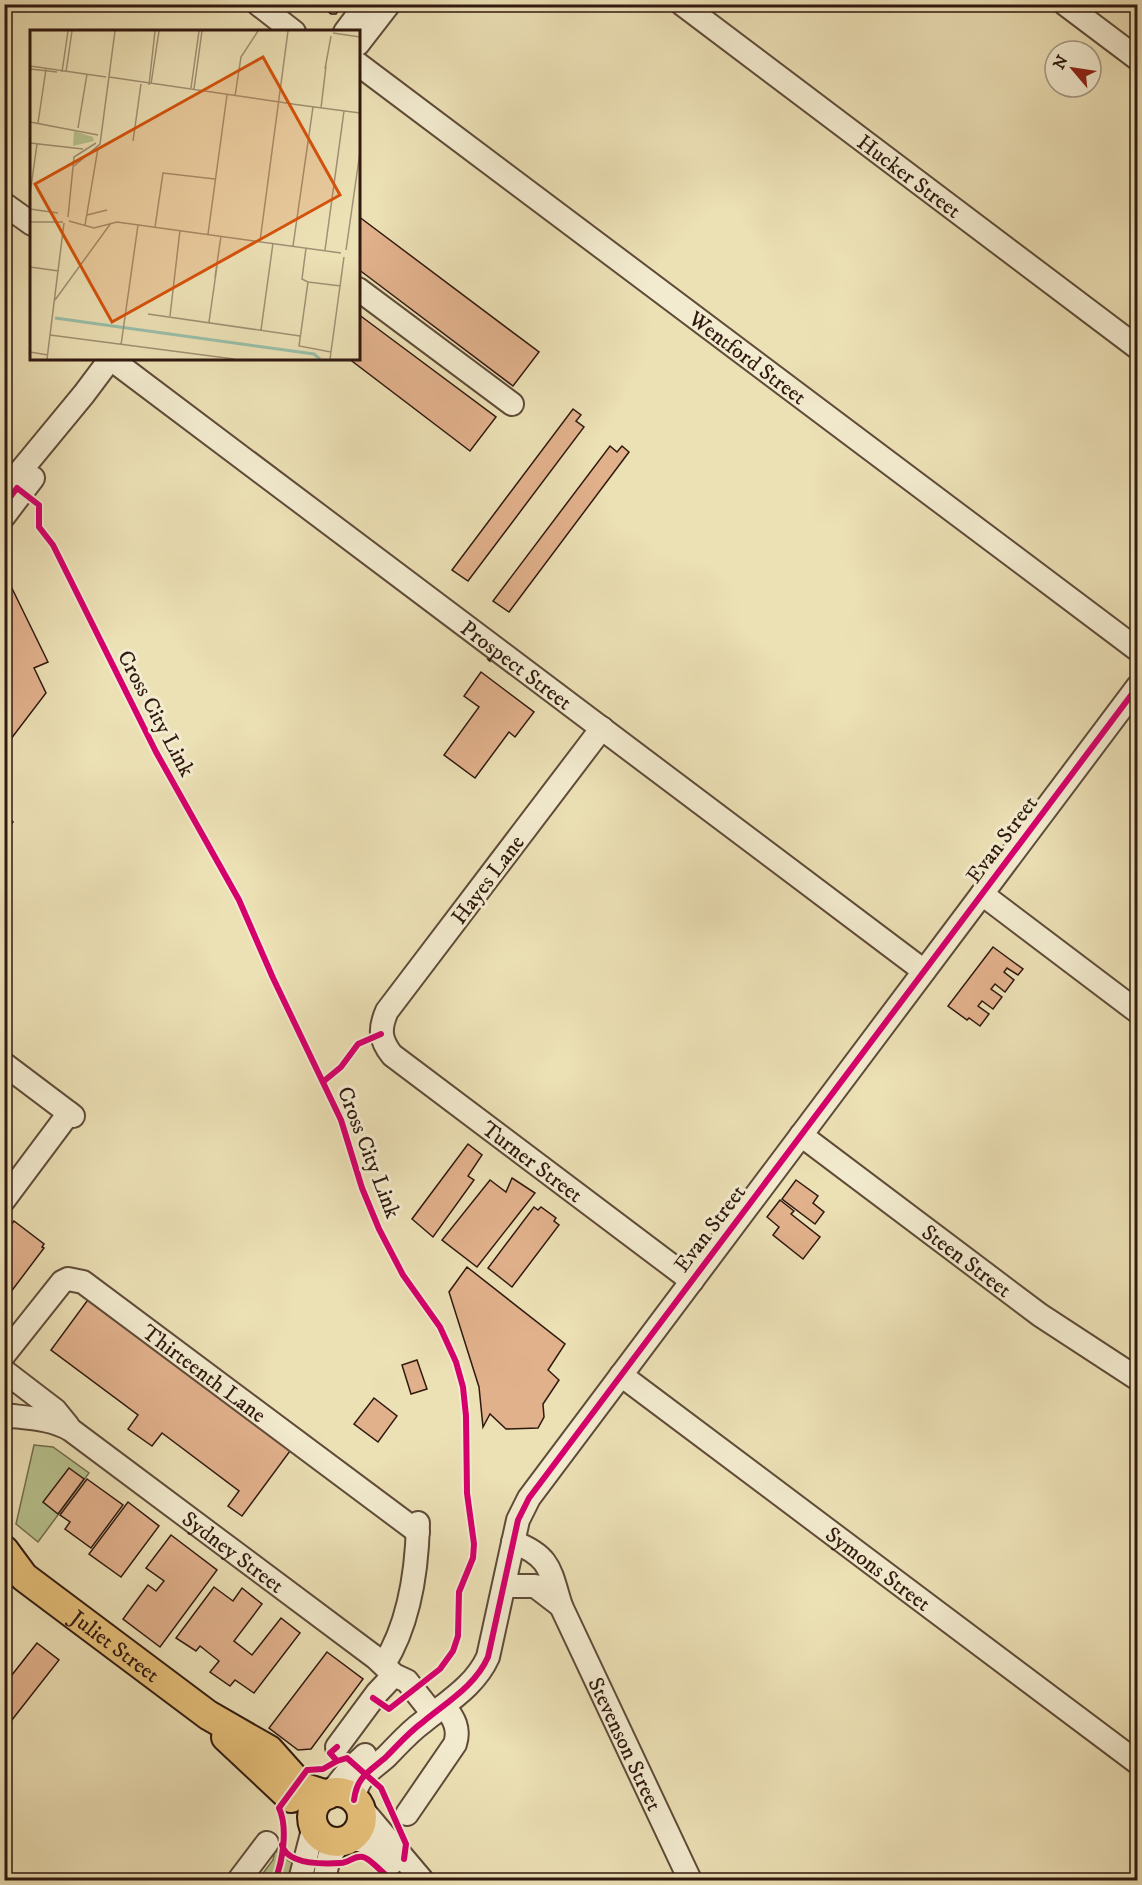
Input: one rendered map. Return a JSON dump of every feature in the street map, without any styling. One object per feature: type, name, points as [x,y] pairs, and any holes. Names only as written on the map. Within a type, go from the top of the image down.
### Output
[{"type":"main road","name":"Juliet Street","points":[[4,1550],[14,1573],[208,1715],[269,1750],[302,1787],[342,1798]]},
{"type":"main road","name":"Juliet Street","points":[[208,1715],[230,1741],[289,1795],[313,1825]]},
{"type":"main road","points":[[342,1798],[361,1813],[356,1833],[344,1840],[333,1842],[323,1838],[313,1825],[312,1816],[315,1805],[342,1798]]},
{"type":"street","points":[[258,4],[291,30]]},
{"type":"street","points":[[346,30],[366,4]]},
{"type":"street","points":[[360,41],[389,4]]},
{"type":"street","name":"Hucker Street","points":[[682,4],[1137,348]]},
{"type":"street","points":[[1065,4],[1137,59]]},
{"type":"street","name":"Wentford Street","points":[[360,66],[1137,650]]},
{"type":"street","points":[[4,204],[30,223]]},
{"type":"street","points":[[360,290],[512,404]]},
{"type":"street","points":[[4,491],[110,360]]},
{"type":"street","name":"Prospect Street","points":[[112,360],[924,971]]},
{"type":"street","points":[[4,516],[34,476],[84,394]]},
{"type":"street","name":"Evan Street","points":[[342,1798],[348,1771],[370,1752],[428,1718],[476,1678],[488,1657],[518,1520],[529,1498],[1137,686]]},
{"type":"street","name":"Hayes Lane","points":[[381,1034],[387,1011],[602,728]]},
{"type":"street","points":[[982,894],[1137,1012]]},
{"type":"street","name":"Turner Street","points":[[381,1034],[385,1047],[392,1055],[692,1281]]},
{"type":"street","points":[[4,1064],[71,1114],[4,1200]]},
{"type":"street","name":"Steen Street","points":[[801,1135],[1040,1315],[1137,1379]]},
{"type":"street","name":"Thirteenth Lane","points":[[4,1355],[62,1282],[68,1279],[83,1282],[418,1528],[414,1570],[389,1670],[377,1693],[337,1747]]},
{"type":"street","points":[[4,1371],[58,1413],[71,1430]]},
{"type":"street","name":"Symons Street","points":[[621,1375],[1137,1762]]},
{"type":"street","points":[[4,1415],[45,1420],[71,1430]]},
{"type":"street","name":"Sydney Street","points":[[71,1430],[389,1670],[407,1681],[428,1718]]},
{"type":"street","name":"Stevenson Street","points":[[513,1542],[532,1550],[544,1560],[550,1571],[561,1606],[690,1881]]},
{"type":"street","name":"Stevenson Street","points":[[504,1586],[534,1586],[561,1606]]},
{"type":"street","points":[[407,1814],[456,1744],[455,1722],[428,1718]]},
{"type":"street","name":"Juliet Street","points":[[342,1798],[422,1881]]},
{"type":"street","points":[[300,1881],[313,1825]]},
{"type":"street","points":[[324,1881],[329,1857],[344,1840],[360,1840],[373,1845],[411,1881]]},
{"type":"street","points":[[239,1881],[267,1843]]},
{"type":"green space","points":[[34,1445],[53,1447],[89,1473],[38,1542],[16,1524]]},
{"type":"green space","points":[[275,1850],[296,1864],[294,1880],[258,1880],[273,1860]]},
{"type":"building","points":[[319,4],[343,4],[336,14],[331,14]]},
{"type":"building","points":[[360,218],[539,352],[513,386],[360,271]]},
{"type":"building","points":[[360,315],[496,417],[470,451],[351,360],[360,360]]},
{"type":"building","points":[[573,409],[581,415],[576,421],[584,427],[468,581],[452,570]]},
{"type":"building","points":[[610,446],[617,452],[622,446],[629,452],[509,612],[493,601]]},
{"type":"building","points":[[4,572],[48,662],[34,668],[46,693],[4,748]]},
{"type":"building","points":[[481,672],[534,712],[515,737],[509,732],[475,778],[444,755],[479,707],[464,696]]},
{"type":"building","points":[[4,816],[13,822],[4,833]]},
{"type":"building","points":[[993,947],[1023,969],[1018,975],[1007,968],[1004,972],[1014,980],[1005,992],[995,984],[991,989],[1002,997],[993,1009],[982,1001],[978,1006],[989,1014],[980,1026],[969,1018],[967,1020],[948,1006]]},
{"type":"building","points":[[468,1144],[482,1155],[468,1176],[474,1180],[433,1237],[412,1219]]},
{"type":"building","points":[[512,1178],[535,1193],[477,1267],[442,1240],[490,1180],[506,1192]]},
{"type":"building","points":[[796,1180],[818,1196],[813,1203],[824,1212],[815,1224],[782,1199]]},
{"type":"building","points":[[780,1200],[794,1211],[791,1214],[820,1237],[803,1259],[773,1235],[779,1227],[767,1217]]},
{"type":"building","points":[[534,1207],[538,1210],[541,1207],[556,1218],[554,1221],[559,1225],[512,1287],[488,1268]]},
{"type":"building","points":[[14,1221],[44,1244],[42,1247],[44,1248],[4,1301],[4,1234]]},
{"type":"building","points":[[467,1267],[565,1344],[548,1370],[559,1380],[543,1404],[544,1417],[538,1428],[506,1429],[490,1414],[483,1427],[479,1387],[449,1292]]},
{"type":"building","points":[[90,1297],[293,1447],[242,1516],[228,1506],[239,1491],[162,1433],[152,1446],[128,1429],[138,1415],[51,1350]]},
{"type":"building","points":[[417,1360],[427,1389],[411,1394],[402,1365]]},
{"type":"building","points":[[374,1398],[397,1416],[378,1442],[354,1424]]},
{"type":"building","points":[[69,1468],[84,1479],[58,1514],[43,1502]]},
{"type":"building","points":[[87,1479],[123,1505],[91,1548],[65,1529],[70,1522],[60,1515]]},
{"type":"building","points":[[128,1502],[159,1526],[121,1577],[89,1554]]},
{"type":"building","points":[[171,1535],[217,1570],[160,1647],[123,1619],[148,1585],[156,1591],[164,1581],[146,1568]]},
{"type":"building","points":[[214,1587],[233,1601],[242,1588],[262,1604],[234,1641],[252,1655],[281,1618],[300,1633],[254,1693],[235,1680],[230,1686],[210,1672],[219,1661],[200,1646],[196,1651],[176,1638]]},
{"type":"building","points":[[37,1643],[59,1660],[4,1730],[4,1685]]},
{"type":"building","points":[[327,1652],[363,1679],[311,1749],[298,1750],[269,1728]]},
{"type":"cycle path","name":"Cross City Link","points":[[4,491],[11,496],[17,488],[39,505],[39,527],[53,545],[156,752],[239,900],[273,978],[341,1120],[362,1188],[379,1229],[403,1275],[440,1327],[456,1362],[463,1387],[466,1416],[467,1493],[474,1544],[473,1558],[459,1592],[458,1636],[453,1651],[440,1669],[389,1709],[373,1698]]},
{"type":"cycle path","points":[[354,1800],[358,1785],[365,1775],[413,1730],[460,1693],[476,1677],[488,1657],[518,1520],[529,1498],[1138,686]]},
{"type":"cycle path","points":[[324,1081],[341,1067],[358,1044],[381,1034]]},
{"type":"cycle path","points":[[275,1880],[284,1834],[279,1808],[307,1770],[323,1769],[337,1761],[330,1753],[337,1747]]},
{"type":"cycle path","points":[[337,1761],[347,1758],[381,1788],[406,1844],[404,1859]]},
{"type":"cycle path","points":[[282,1845],[285,1852],[298,1860],[307,1862],[341,1863],[363,1857],[392,1880]]}]
